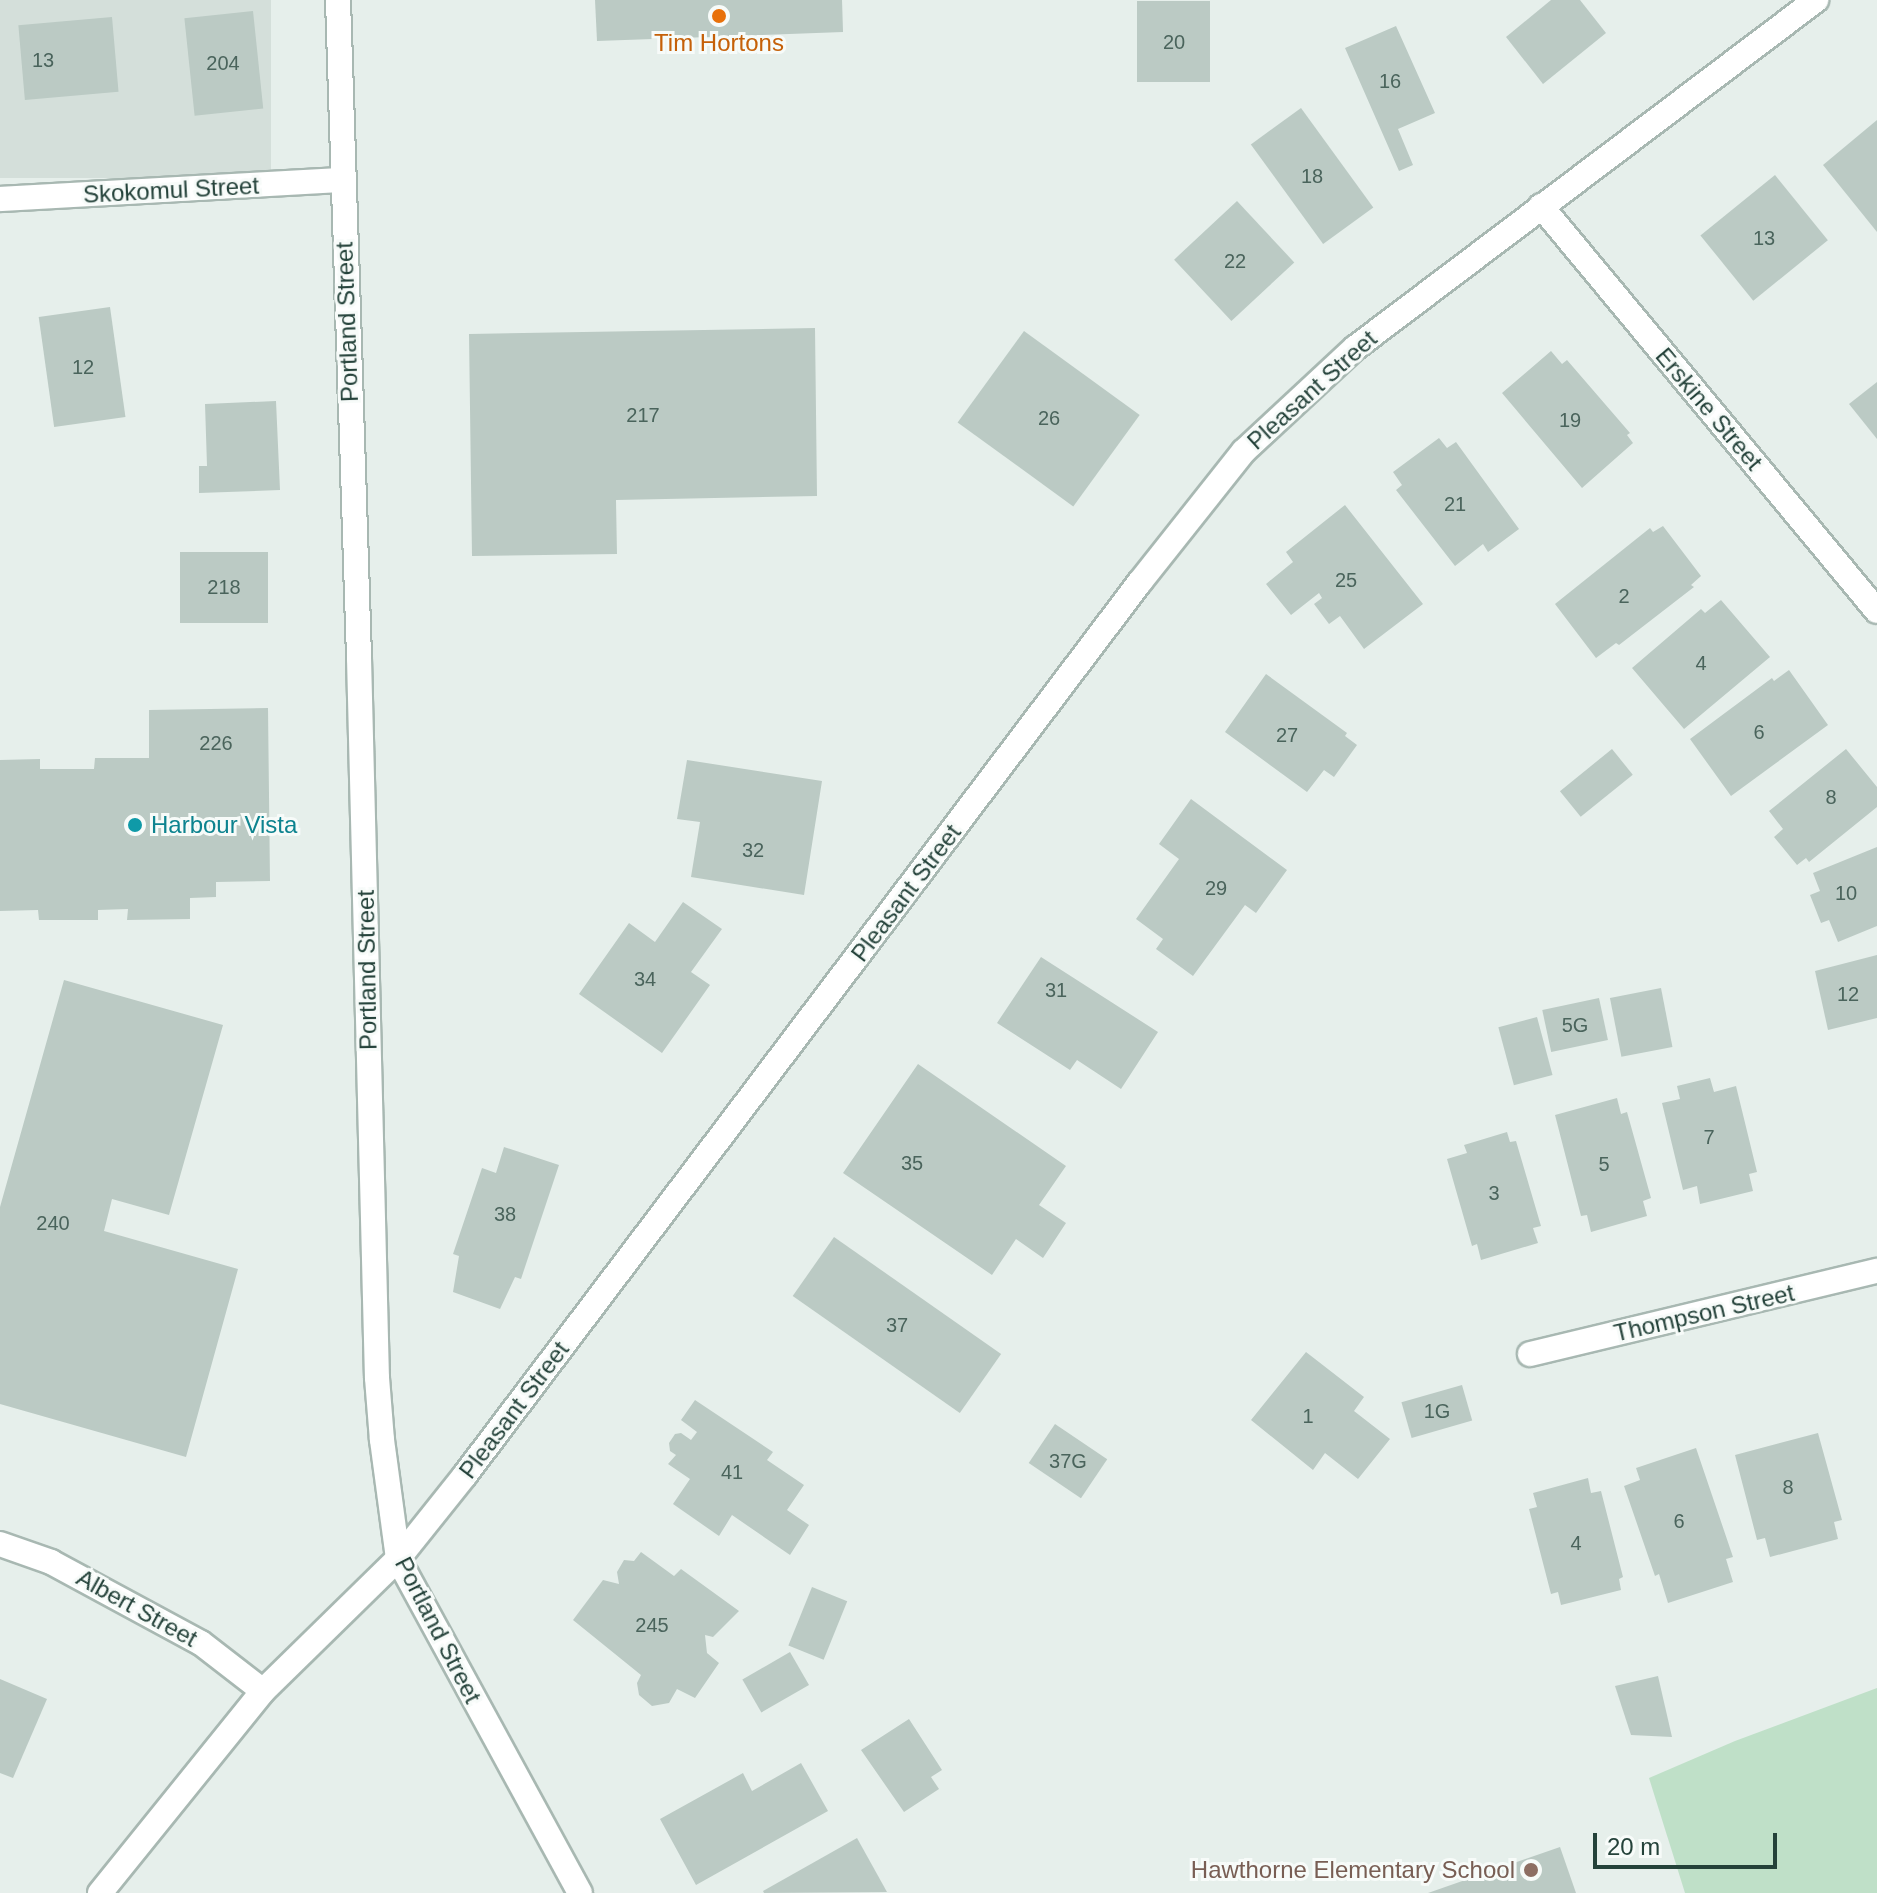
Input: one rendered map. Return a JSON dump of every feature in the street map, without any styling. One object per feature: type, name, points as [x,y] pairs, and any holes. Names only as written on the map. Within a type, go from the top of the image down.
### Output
[{"type":"main road","name":"Portland Street","points":[[338,0],[377,1378],[398,1559],[580,1893]]},
{"type":"main road","name":"Pleasant Street","points":[[100,1893],[263,1691],[398,1559],[484,1450],[1140,582],[1244,451],[1355,348],[1816,0]]},
{"type":"main road","name":"Skokomul Street","points":[[0,199],[341,180]]},
{"type":"main road","name":"Erskine Street","points":[[1541,206],[1877,611]]},
{"type":"main road","name":"Thompson Street","points":[[1530,1354],[1877,1271]]},
{"type":"main road","name":"Albert Street","points":[[0,1544],[51,1562],[201,1643],[263,1691]]},
{"type":"shaded area","points":[[0,0],[271,0],[271,178],[0,178]]},
{"type":"green space","points":[[1877,1688],[1877,1893],[1685,1893],[1649,1778],[1735,1741]]},
{"type":"building","name":"Tim Hortons","points":[[595,0],[842,0],[843,32],[597,41]]},
{"type":"building","points":[[1551,0],[1580,0],[1606,33],[1543,84],[1506,37]]},
{"type":"building","points":[[1137,1],[1210,1],[1210,82],[1137,82]]},
{"type":"building","points":[[253,11],[263,108],[195,116],[184,18]]},
{"type":"building","points":[[112,17],[119,92],[25,100],[18,25]]},
{"type":"building","points":[[1396,26],[1435,113],[1398,129],[1413,165],[1399,171],[1345,48]]},
{"type":"building","points":[[1301,108],[1373,208],[1323,244],[1251,144]]},
{"type":"building","points":[[1877,120],[1877,232],[1823,165]]},
{"type":"building","points":[[1775,175],[1828,240],[1753,301],[1700,235]]},
{"type":"building","points":[[1237,201],[1294,262],[1231,321],[1174,260]]},
{"type":"building","points":[[110,307],[125,417],[54,427],[39,317]]},
{"type":"building","points":[[815,328],[817,496],[616,500],[617,554],[472,556],[469,334]]},
{"type":"building","points":[[1024,331],[1140,415],[1073,506],[958,422]]},
{"type":"building","points":[[1551,351],[1562,364],[1567,360],[1630,433],[1627,435],[1633,443],[1582,488],[1502,393]]},
{"type":"building","points":[[1877,382],[1877,439],[1849,404]]},
{"type":"building","points":[[276,401],[280,490],[199,493],[199,466],[207,466],[205,404]]},
{"type":"building","points":[[1439,438],[1447,448],[1456,442],[1519,529],[1488,552],[1483,544],[1455,566],[1396,490],[1402,485],[1393,472]]},
{"type":"building","points":[[1345,505],[1423,604],[1364,649],[1340,616],[1329,624],[1314,604],[1322,598],[1319,593],[1291,615],[1266,584],[1293,562],[1286,552]]},
{"type":"building","points":[[1663,526],[1701,576],[1691,585],[1694,587],[1619,645],[1616,643],[1596,658],[1555,604],[1650,528],[1653,532]]},
{"type":"building","points":[[180,552],[268,552],[268,623],[180,623]]},
{"type":"building","points":[[1721,600],[1770,657],[1684,729],[1632,668],[1701,609],[1705,613]]},
{"type":"building","points":[[1789,670],[1828,725],[1731,796],[1690,739],[1772,678],[1774,681]]},
{"type":"building","points":[[1266,674],[1347,733],[1345,736],[1357,745],[1334,777],[1324,770],[1307,792],[1225,732]]},
{"type":"building","name":"Harbour Vista","points":[[268,708],[270,881],[216,882],[216,897],[190,898],[190,919],[127,920],[128,909],[98,910],[98,920],[39,920],[38,910],[0,911],[0,760],[40,759],[40,769],[94,769],[95,758],[149,758],[149,710]]},
{"type":"building","points":[[1612,749],[1633,775],[1581,817],[1560,791]]},
{"type":"building","points":[[1846,749],[1877,787],[1877,807],[1809,862],[1806,858],[1797,865],[1774,837],[1783,829],[1769,811]]},
{"type":"building","points":[[687,760],[822,781],[804,895],[691,877],[700,822],[677,819]]},
{"type":"building","points":[[1191,799],[1287,870],[1256,913],[1245,905],[1193,976],[1156,949],[1163,939],[1136,919],[1179,859],[1159,844]]},
{"type":"building","points":[[1877,847],[1877,926],[1838,942],[1829,920],[1821,923],[1810,895],[1820,891],[1813,873]]},
{"type":"building","points":[[683,902],[722,929],[691,972],[710,985],[662,1053],[579,994],[629,923],[655,942]]},
{"type":"building","points":[[1877,955],[1877,1018],[1828,1030],[1815,971]]},
{"type":"building","points":[[1041,957],[1158,1032],[1121,1089],[1077,1060],[1070,1070],[997,1023]]},
{"type":"building","points":[[64,980],[223,1025],[169,1215],[112,1199],[104,1231],[238,1269],[186,1457],[0,1404],[0,1207]]},
{"type":"building","points":[[1661,988],[1672,1047],[1621,1057],[1610,998]]},
{"type":"building","points":[[1599,998],[1608,1040],[1551,1052],[1542,1010]]},
{"type":"building","points":[[1537,1017],[1553,1075],[1514,1085],[1498,1027]]},
{"type":"building","points":[[918,1064],[1066,1166],[1039,1205],[1066,1223],[1043,1258],[1016,1239],[992,1275],[843,1173]]},
{"type":"building","points":[[1710,1078],[1714,1092],[1736,1086],[1757,1172],[1749,1174],[1753,1191],[1700,1204],[1697,1186],[1683,1190],[1662,1103],[1680,1099],[1677,1086]]},
{"type":"building","points":[[1617,1098],[1621,1114],[1627,1112],[1651,1198],[1643,1201],[1647,1216],[1591,1232],[1587,1215],[1581,1216],[1555,1115]]},
{"type":"building","points":[[1507,1132],[1510,1142],[1516,1141],[1541,1226],[1533,1228],[1538,1243],[1481,1260],[1477,1244],[1472,1246],[1447,1159],[1467,1153],[1464,1145]]},
{"type":"building","points":[[504,1147],[559,1165],[521,1279],[515,1277],[500,1309],[453,1292],[459,1256],[453,1254],[482,1168],[496,1173]]},
{"type":"building","points":[[834,1237],[1001,1354],[960,1413],[793,1296]]},
{"type":"building","points":[[1306,1352],[1364,1397],[1354,1411],[1390,1439],[1358,1479],[1325,1453],[1313,1470],[1251,1420]]},
{"type":"building","points":[[1462,1385],[1472,1421],[1412,1438],[1401,1402]]},
{"type":"building","points":[[695,1400],[773,1452],[767,1460],[804,1485],[787,1510],[809,1525],[790,1555],[732,1515],[719,1536],[673,1504],[690,1479],[668,1464],[676,1455],[670,1451],[669,1443],[675,1434],[681,1433],[691,1440],[697,1432],[681,1420]]},
{"type":"building","points":[[1055,1424],[1107,1459],[1081,1498],[1029,1463]]},
{"type":"building","points":[[1818,1433],[1842,1520],[1834,1522],[1838,1539],[1770,1557],[1765,1538],[1757,1540],[1735,1455]]},
{"type":"building","points":[[1696,1448],[1733,1557],[1726,1559],[1733,1582],[1668,1603],[1659,1574],[1655,1576],[1624,1486],[1640,1480],[1636,1468]]},
{"type":"building","points":[[1588,1478],[1591,1493],[1601,1491],[1623,1577],[1619,1579],[1621,1590],[1561,1605],[1558,1592],[1551,1594],[1529,1509],[1537,1507],[1533,1493]]},
{"type":"building","points":[[641,1552],[674,1576],[681,1569],[739,1611],[713,1637],[705,1635],[707,1653],[719,1663],[695,1698],[677,1689],[669,1703],[652,1706],[639,1695],[637,1683],[641,1675],[573,1620],[603,1580],[619,1584],[617,1572],[624,1560],[634,1561]]},
{"type":"building","points":[[812,1587],[847,1601],[824,1660],[788,1645]]},
{"type":"building","points":[[790,1652],[809,1685],[761,1712],[742,1680]]},
{"type":"building","points":[[1658,1676],[1672,1737],[1631,1735],[1615,1686]]},
{"type":"building","points":[[0,1679],[47,1699],[13,1778],[0,1773]]},
{"type":"building","points":[[909,1719],[942,1770],[931,1777],[939,1789],[904,1812],[861,1750]]},
{"type":"building","points":[[801,1763],[828,1811],[696,1885],[660,1819],[743,1773],[752,1791]]},
{"type":"building","points":[[857,1838],[887,1892],[764,1893],[763,1891]]},
{"type":"building","name":"Hawthorne Elementary School","points":[[1560,1847],[1576,1893],[1428,1893]]},
{"type":"place","name":"Tim Hortons","points":[[719,16]]},
{"type":"place","name":"Harbour Vista","points":[[135,825]]},
{"type":"place","name":"Hawthorne Elementary School","points":[[1531,1870]]}]
